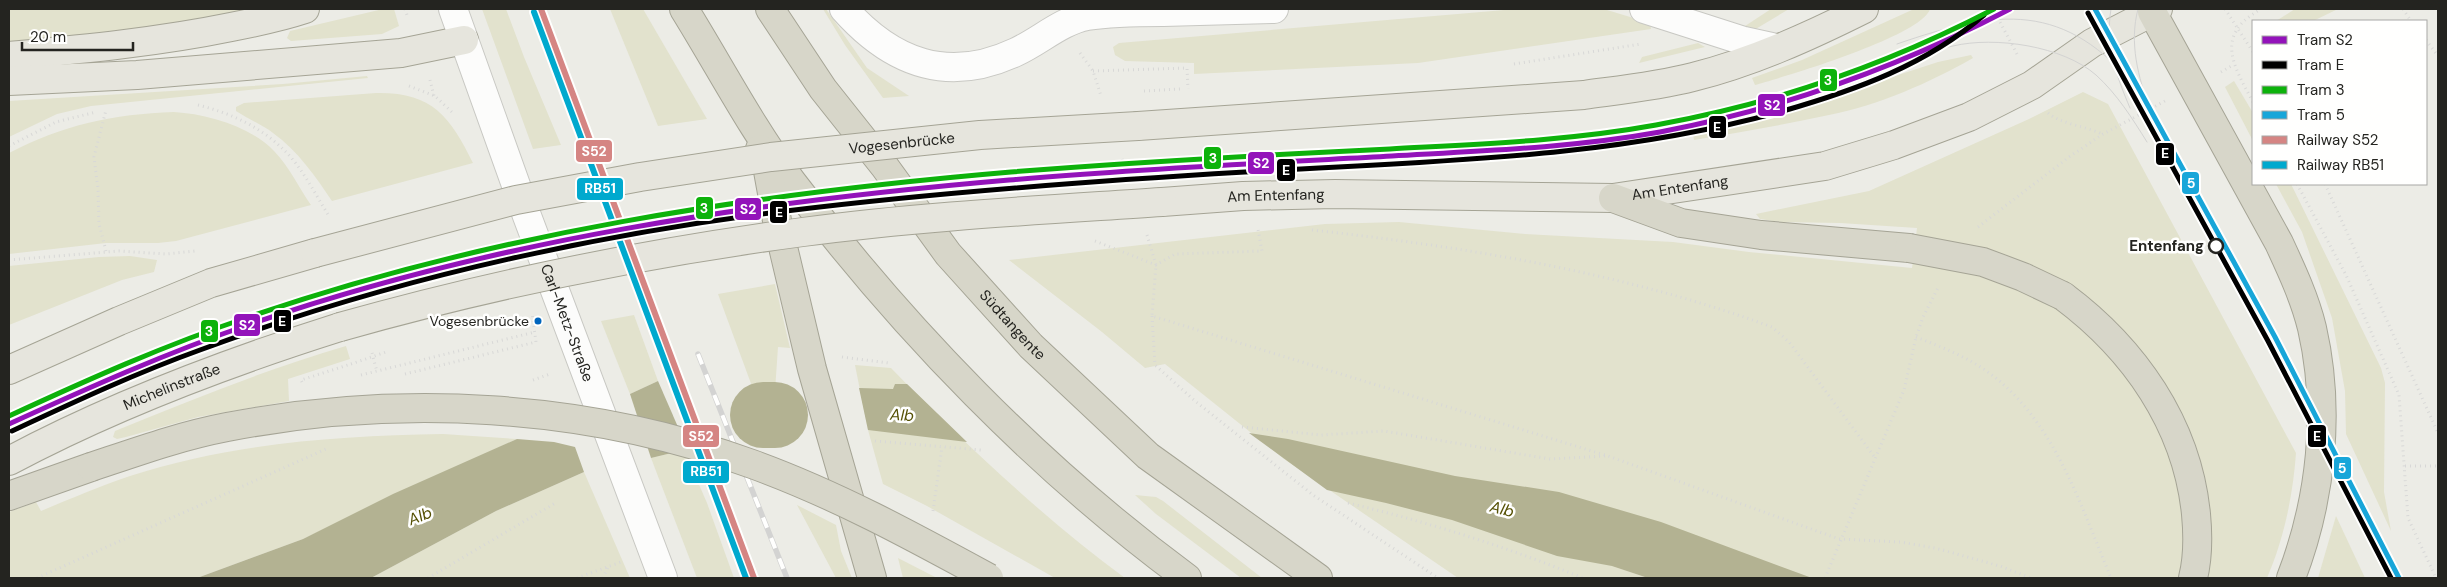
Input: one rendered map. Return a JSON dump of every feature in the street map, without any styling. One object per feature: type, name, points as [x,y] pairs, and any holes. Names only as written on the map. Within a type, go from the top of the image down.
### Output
[{"type":"highway","points":[[684,9],[748,118],[792,181],[870,278],[956,373],[1052,467],[1159,557],[1187,578]]},
{"type":"highway","name":"Südtangente","points":[[770,9],[823,89],[885,167],[948,254],[1031,346],[1148,456],[1318,578]]},
{"type":"highway","points":[[2153,10],[2279,243],[2304,303],[2312,328],[2320,382],[2320,459],[2313,510],[2305,542],[2291,578]]},
{"type":"highway","points":[[748,118],[768,171],[778,226],[812,369],[872,578]]},
{"type":"highway","points":[[1613,198],[1681,223],[1761,235],[1909,248],[1983,262],[2023,277],[2063,296],[2088,315],[2126,354],[2152,388],[2172,424],[2186,460],[2194,495],[2197,532],[2194,574]]},
{"type":"highway","points":[[9,496],[162,443],[226,427],[322,412],[415,407],[544,415],[639,431],[751,463],[857,507],[989,578]]},
{"type":"main road","points":[[9,56],[86,49],[198,34],[286,16],[306,9]]},
{"type":"main road","points":[[1776,48],[1829,19],[1864,9]]},
{"type":"main road","name":"Am Entenfang","points":[[340,327],[499,285],[620,261],[804,232],[966,215],[1243,196],[1334,194],[1613,198],[1825,166],[1894,145],[1969,117],[2032,85],[2092,43],[2153,10]]},
{"type":"main road","points":[[9,81],[137,75],[401,53],[464,40]]},
{"type":"main road","name":"Vogesenbrücke","points":[[9,370],[119,320],[211,283],[314,253],[516,200],[640,177],[771,157],[980,135],[1584,95],[1650,86],[1693,77],[1776,48]]},
{"type":"main road","name":"Michelinstraße","points":[[9,461],[54,438],[199,375],[251,355],[340,327]]},
{"type":"street","name":"Carl-Metz-Straße","points":[[453,9],[663,578]]},
{"type":"street","points":[[844,9],[861,28],[903,57],[951,69],[975,66],[997,60],[1016,52],[1061,26],[1085,17],[1112,13],[1274,9]]},
{"type":"street","points":[[1644,9],[1744,41],[1776,48]]},
{"type":"path","points":[[2225,9],[2252,51]]},
{"type":"path","points":[[2252,100],[2233,65],[2234,37],[2244,18],[2261,9]]},
{"type":"path","points":[[2403,9],[2410,20]]},
{"type":"path","points":[[2427,41],[2438,56]]},
{"type":"path","points":[[1092,71],[1186,68],[1188,89]]},
{"type":"path","points":[[401,85],[435,96],[452,111],[463,127],[492,118]]},
{"type":"path","points":[[207,100],[197,103],[222,111],[254,126],[284,149],[334,225]]},
{"type":"path","points":[[106,110],[94,157],[98,189],[99,224],[106,251]]},
{"type":"path","points":[[9,146],[56,122],[106,110],[114,110]]},
{"type":"path","points":[[1983,222],[2103,134]]},
{"type":"path","points":[[2298,185],[2346,276],[2399,395],[2408,518],[2436,578]]},
{"type":"path","points":[[2325,185],[2437,426],[2438,433]]},
{"type":"path","points":[[1087,238],[1156,264],[1175,254],[1262,251],[1257,224]]},
{"type":"path","points":[[1305,229],[1472,250],[1628,284],[1772,327],[1789,342],[1876,459]]},
{"type":"path","points":[[1146,234],[1156,264],[1152,316],[1154,365],[1195,401],[1313,495],[1438,578]]},
{"type":"path","points":[[9,260],[106,251],[188,253]]},
{"type":"path","points":[[402,374],[536,342],[531,308]]},
{"type":"path","points":[[1152,316],[1608,456],[1839,539],[1901,542],[1935,548],[2000,566],[2030,578]]},
{"type":"path","points":[[369,344],[377,372],[568,324]]},
{"type":"path","points":[[1825,578],[1839,539],[1876,459],[1904,390],[1916,336],[1958,354],[1997,379],[2033,418],[2065,470],[2111,578]]},
{"type":"path","points":[[839,357],[889,363]]},
{"type":"path","points":[[304,388],[301,380],[352,364]]},
{"type":"path","points":[[1242,427],[1321,434],[1384,431],[1550,459],[1608,456]]},
{"type":"path","points":[[37,578],[326,449],[323,441]]},
{"type":"path","points":[[875,441],[981,450]]},
{"type":"path","points":[[932,514],[942,447]]},
{"type":"path","points":[[2405,466],[2438,466]]},
{"type":"path","points":[[428,578],[558,502]]},
{"type":"path","points":[[1348,503],[1412,518],[1544,562],[1583,578]]},
{"type":"path","points":[[603,578],[608,567]]},
{"type":"shaded area","points":[[9,9],[247,9],[201,20],[106,35],[9,42]]},
{"type":"shaded area","points":[[383,9],[394,9],[399,26],[382,34],[291,41],[287,38],[290,31]]},
{"type":"shaded area","points":[[482,9],[506,9],[561,145],[533,149]]},
{"type":"shaded area","points":[[610,9],[643,9],[707,119],[658,126]]},
{"type":"shaded area","points":[[823,9],[826,9],[867,68],[909,96],[883,98],[845,45]]},
{"type":"shaded area","points":[[1516,9],[1607,10],[1650,23],[1651,29],[1418,63],[1194,74],[1194,63],[1125,61],[1115,55],[1113,47],[1119,43]]},
{"type":"shaded area","points":[[1771,9],[1789,9],[1749,33],[1742,28]]},
{"type":"shaded area","points":[[1914,9],[1930,9],[1921,20],[1879,43],[1821,65],[1755,85],[1752,78],[1802,60]]},
{"type":"shaded area","points":[[2295,9],[2338,9],[2315,20],[2278,20]]},
{"type":"shaded area","points":[[1698,43],[1705,47],[1639,63],[1642,57]]},
{"type":"shaded area","points":[[1971,55],[1973,58],[1939,76],[1885,99],[1848,111],[1694,140],[1693,134],[1788,111],[1938,62]]},
{"type":"shaded area","points":[[367,76],[368,78],[91,106],[57,114],[9,137],[9,101],[283,84]]},
{"type":"shaded area","points":[[2234,81],[2252,111],[2252,139],[2225,87]]},
{"type":"shaded area","points":[[2083,92],[2108,104],[2296,453],[2287,517],[2267,578],[1458,578],[1284,459],[1165,364],[1145,368],[1009,260],[1325,224],[1399,222],[1525,234],[1673,242],[1749,252],[1912,268],[1917,228],[1840,223],[1780,222],[1760,219],[1756,214],[1869,191],[2029,119]]},
{"type":"shaded area","points":[[376,93],[412,97],[425,102],[437,110],[456,132],[473,163],[332,201],[312,173],[282,140],[236,111],[236,107],[244,103]]},
{"type":"shaded area","points":[[174,112],[200,115],[227,123],[241,128],[264,142],[284,163],[311,205],[176,241],[106,243],[9,254],[9,153],[29,143],[69,128],[109,118]]},
{"type":"shaded area","points":[[2277,185],[2291,185],[2381,368],[2385,383],[2384,492],[2391,531],[2346,434],[2345,391],[2332,318],[2302,232]]},
{"type":"shaded area","points":[[130,256],[157,260],[154,272],[122,280],[9,325],[9,266],[99,257]]},
{"type":"shaded area","points":[[775,284],[790,348],[778,347],[775,391],[753,389],[718,294]]},
{"type":"shaded area","points":[[634,315],[658,381],[630,394],[601,321]]},
{"type":"shaded area","points":[[346,346],[350,359],[288,379],[289,401],[198,417],[117,439],[113,437],[115,431],[201,397],[258,375]]},
{"type":"shaded area","points":[[855,365],[891,368],[1004,478],[1063,530],[1125,578],[1055,578],[927,506],[883,484],[868,430]]},
{"type":"shaded area","points":[[443,434],[517,439],[303,539],[197,578],[9,578],[9,512],[36,502],[41,511],[130,476],[168,465],[246,449],[324,439]]},
{"type":"shaded area","points":[[684,450],[707,503],[734,578],[697,578],[651,458]]},
{"type":"shaded area","points":[[584,472],[630,578],[371,578],[496,511]]},
{"type":"shaded area","points":[[1135,495],[1156,497],[1163,501],[1262,578],[1241,578],[1156,514]]},
{"type":"shaded area","points":[[797,505],[836,525],[841,551],[852,578],[836,578]]},
{"type":"shaded area","points":[[2336,516],[2365,578],[2318,578]]},
{"type":"shaded area","points":[[898,558],[937,578],[903,578]]},
{"type":"water","points":[[658,381],[678,427],[684,450],[651,458],[630,394]]},
{"type":"water","points":[[895,384],[907,384],[967,442],[868,430],[859,388],[893,389]]},
{"type":"water","points":[[1249,433],[1288,439],[1455,476],[1559,492],[1661,522],[1812,578],[1648,578],[1612,566],[1557,556],[1452,520],[1327,490]]},
{"type":"water","points":[[517,439],[554,442],[575,447],[584,472],[496,511],[371,578],[197,578],[303,539],[393,494]]},
{"type":"waterway","name":"Alb","points":[[763,415],[775,415]]},
{"type":"tram line","name":"3","points":[[9,416],[97,376],[216,328],[339,288],[433,262],[528,240],[720,205],[914,181],[1153,162],[1523,141],[1590,135],[1656,125],[1744,106],[1830,80],[1913,47],[1994,9]]},
{"type":"tram line","name":"S2","points":[[9,424],[157,359],[248,325],[341,295],[434,270],[529,248],[624,229],[720,213],[913,189],[1200,166],[1526,148],[1593,142],[1660,132],[1751,111],[1840,84],[1926,49],[2010,9]]},
{"type":"tram line","name":"5","points":[[2095,9],[2275,337],[2399,578]]},
{"type":"tram line","points":[[2111,9],[2109,35],[2113,60],[2130,108]]},
{"type":"tram line","points":[[2138,9],[2134,34],[2136,60],[2150,109]]},
{"type":"tram line","name":"E","points":[[2088,13],[2268,341],[2391,578]]},
{"type":"tram line","name":"E","points":[[12,431],[152,368],[271,325],[343,302],[416,282],[563,248],[711,221],[901,198],[1130,179],[1516,156],[1650,140],[1717,127],[1783,111],[1863,85],[1914,62],[1962,33],[1984,15]]},
{"type":"tram line","points":[[1897,44],[1933,32],[1967,24],[1998,19],[2028,20],[2056,27],[2084,40],[2111,61],[2138,90]]},
{"type":"tram line","points":[[1888,67],[1937,50],[1970,43],[2008,43],[2047,50],[2082,65],[2104,82],[2130,115],[2147,142]]},
{"type":"railway","points":[[698,354],[787,578]]},
{"type":"rail line","name":"S52","points":[[541,9],[754,578]]},
{"type":"rail line","name":"RB51","points":[[534,12],[746,578]]},
{"type":"place","name":"Entenfang","points":[[2216,246]]},
{"type":"place","name":"Vogesenbrücke","points":[[538,321]]}]
